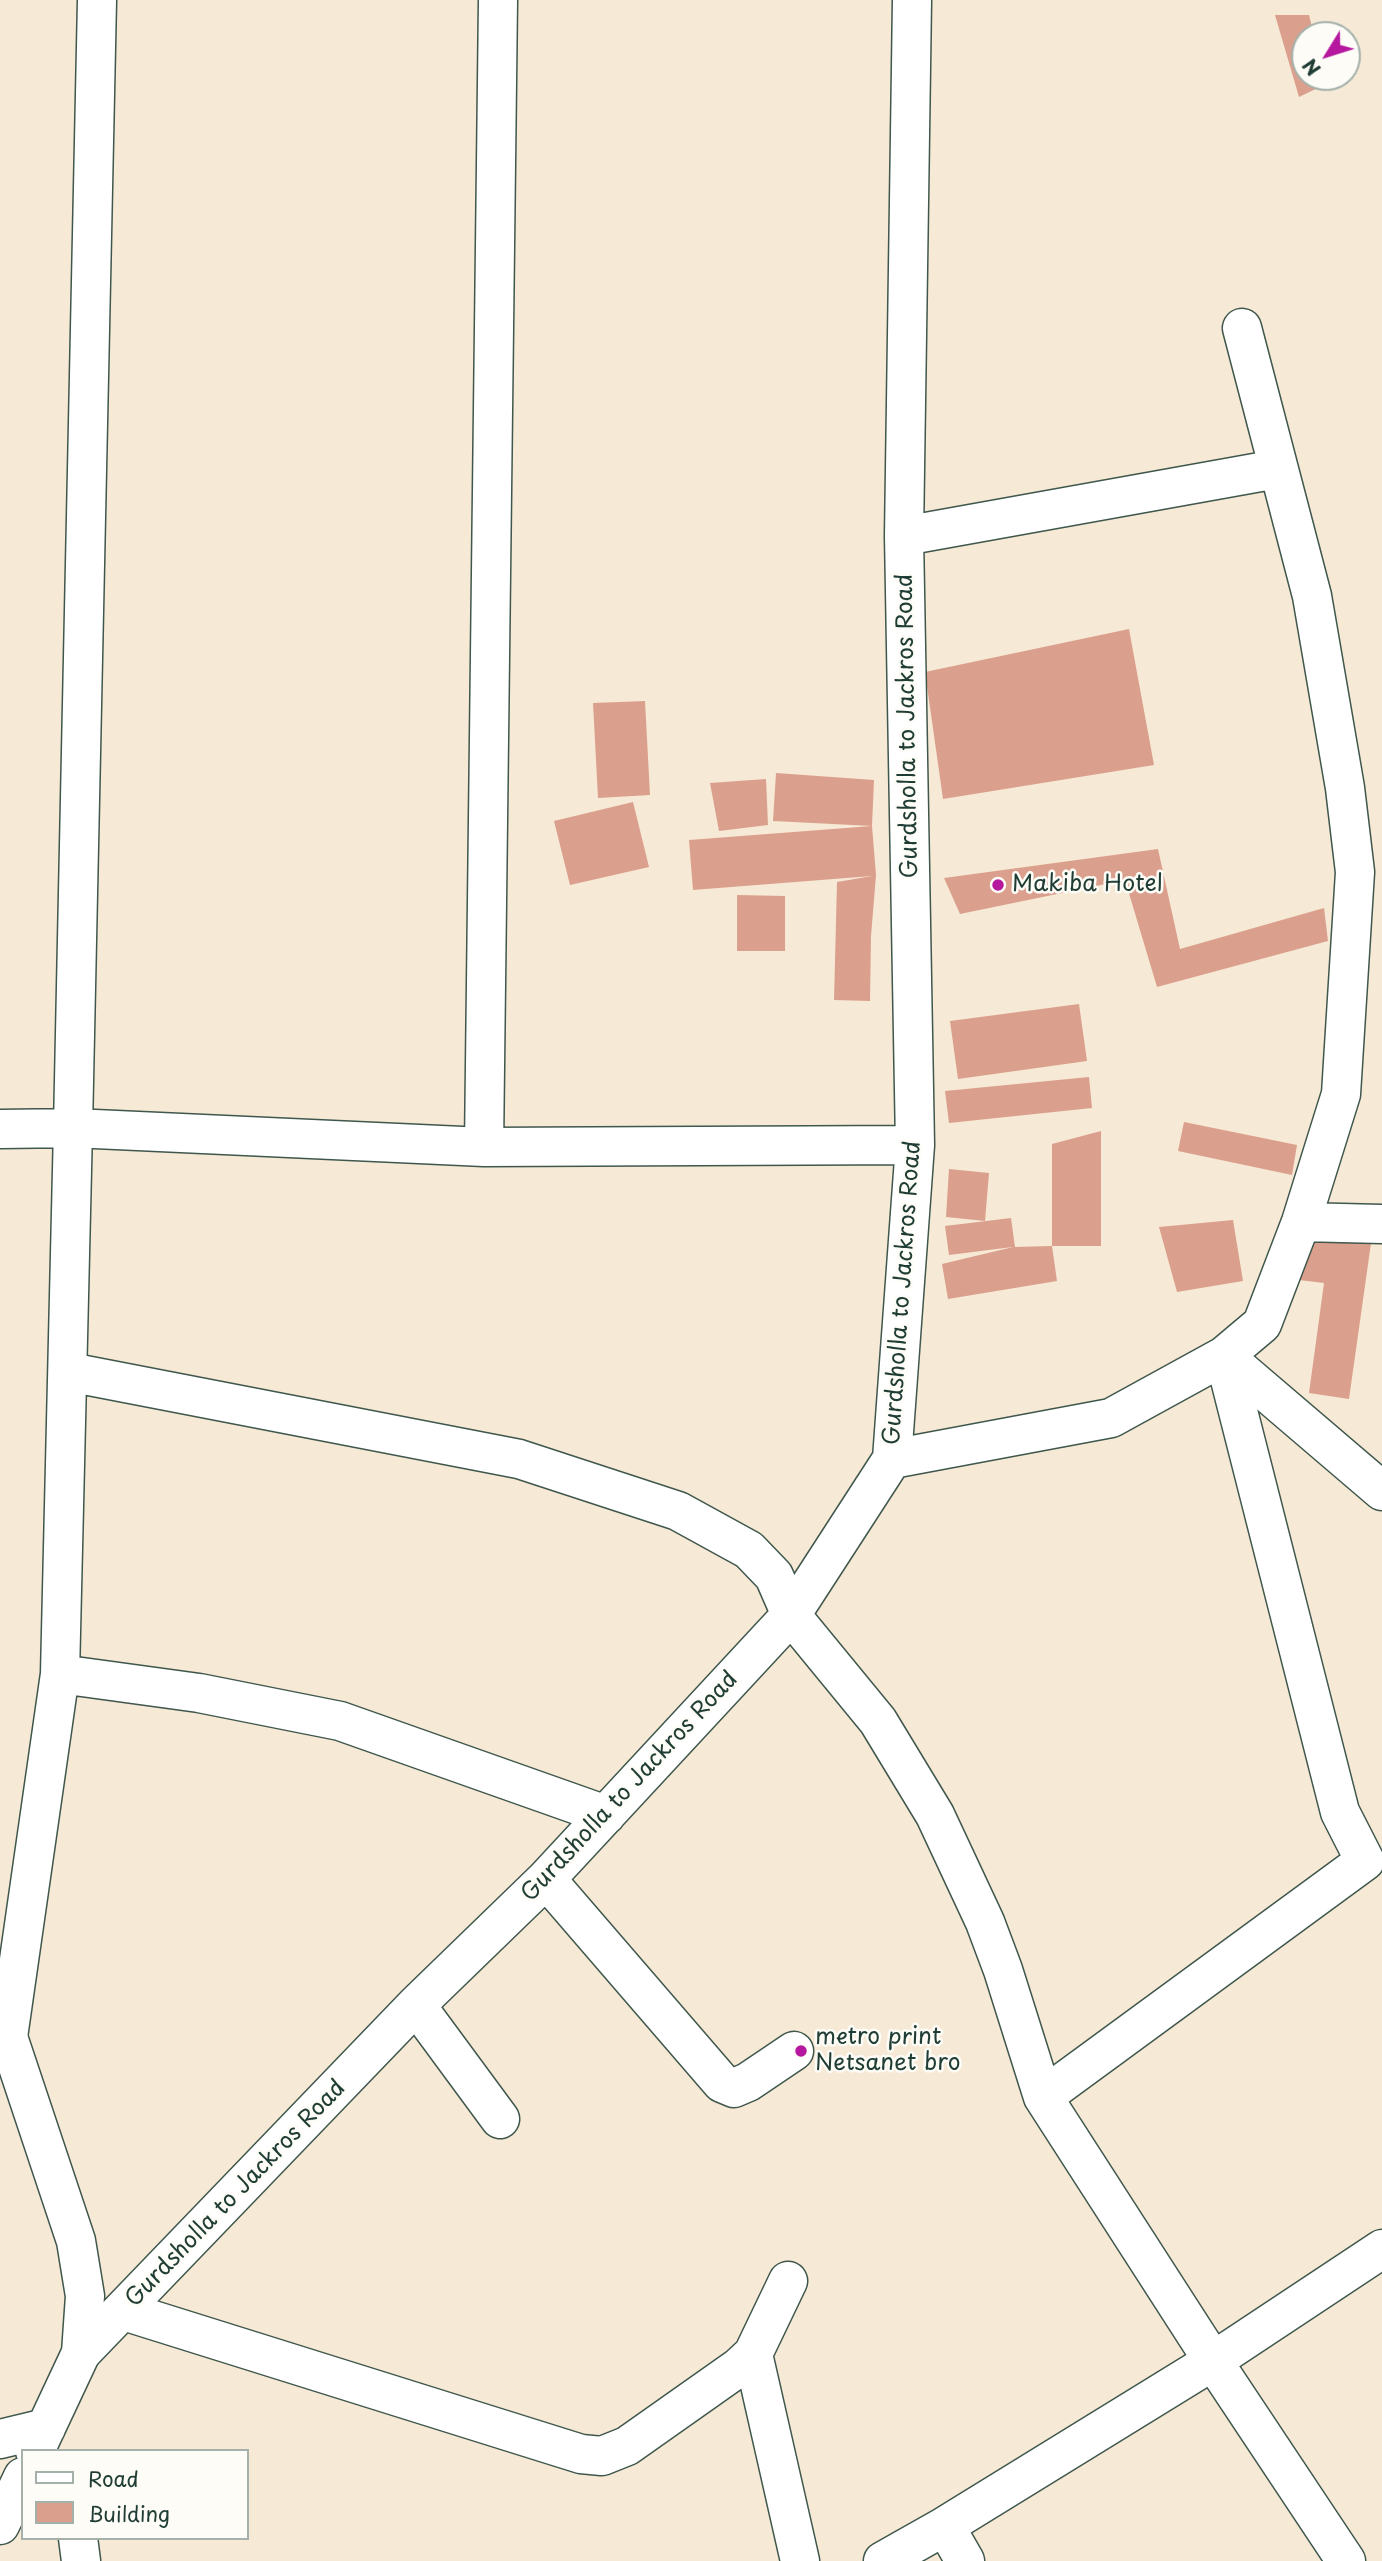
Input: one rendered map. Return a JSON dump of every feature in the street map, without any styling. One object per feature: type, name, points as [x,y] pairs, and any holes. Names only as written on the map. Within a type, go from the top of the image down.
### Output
[{"type":"street","points":[[0,2440],[51,2434],[81,2353],[85,2296],[76,2241],[4,2031],[60,1674],[69,1372],[97,0]]},
{"type":"street","points":[[484,1147],[498,0]]},
{"type":"street","name":"Gurdsholla to Jackros Road","points":[[81,2353],[416,2004],[546,1880],[791,1615],[892,1459],[915,1145],[904,536],[912,0]]},
{"type":"street","points":[[892,1459],[1111,1418],[1224,1356],[1262,1324],[1301,1222],[1341,1094],[1355,872],[1345,788],[1312,596],[1242,328]]},
{"type":"street","points":[[904,536],[1277,469]]},
{"type":"street","points":[[0,1129],[74,1128],[484,1147],[915,1145]]},
{"type":"street","points":[[1301,1222],[1382,1224]]},
{"type":"street","points":[[1224,1356],[1382,1490]]},
{"type":"street","points":[[1043,2097],[1373,1860],[1339,1812],[1224,1356]]},
{"type":"street","points":[[69,1372],[519,1459],[678,1511],[750,1550],[774,1576],[791,1615],[878,1721],[935,1815],[985,1922],[1043,2097],[1346,2561]]},
{"type":"street","points":[[60,1674],[199,1693],[340,1721],[606,1815]]},
{"type":"street","points":[[546,1880],[722,2083],[734,2088],[748,2082],[793,2051]]},
{"type":"street","points":[[416,2004],[500,2119]]},
{"type":"street","points":[[883,2561],[945,2526],[1213,2361],[1382,2249]]},
{"type":"street","points":[[124,2311],[581,2454],[602,2456],[628,2446],[753,2354],[788,2281]]},
{"type":"street","points":[[753,2354],[800,2561]]},
{"type":"street","points":[[0,2525],[21,2481]]},
{"type":"street","points":[[945,2526],[965,2561]]},
{"type":"street","points":[[78,2540],[81,2561]]},
{"type":"building","points":[[1275,15],[1309,15],[1310,21],[1291,21],[1291,70]]},
{"type":"building","points":[[1297,91],[1311,91],[1299,97]]},
{"type":"building","points":[[1129,629],[1154,765],[943,799],[925,672]]},
{"type":"building","points":[[645,701],[650,795],[598,798],[593,703]]},
{"type":"building","points":[[776,773],[874,780],[872,826],[773,821]]},
{"type":"building","points":[[766,779],[768,825],[719,831],[710,783]]},
{"type":"building","points":[[633,802],[649,867],[570,885],[554,821]]},
{"type":"building","points":[[872,826],[876,875],[870,1001],[834,1000],[837,882],[872,876],[693,890],[689,840]]},
{"type":"building","points":[[1158,849],[1180,949],[1324,908],[1328,941],[1157,987],[1125,880],[960,914],[944,878]]},
{"type":"building","points":[[737,895],[785,896],[785,951],[737,951]]},
{"type":"building","points":[[1079,1004],[1087,1061],[958,1079],[950,1021]]},
{"type":"building","points":[[1089,1077],[1092,1108],[949,1123],[945,1091]]},
{"type":"building","points":[[1184,1122],[1297,1145],[1292,1175],[1178,1151]]},
{"type":"building","points":[[1101,1131],[1101,1246],[1052,1246],[1052,1144]]},
{"type":"building","points":[[949,1169],[989,1173],[985,1221],[946,1217]]},
{"type":"building","points":[[1011,1218],[1015,1247],[1052,1246],[1057,1281],[948,1299],[942,1264],[1013,1247],[949,1255],[945,1226]]},
{"type":"building","points":[[1307,1219],[1373,1229],[1349,1399],[1309,1393],[1324,1283],[1299,1280]]},
{"type":"building","points":[[1233,1220],[1243,1281],[1177,1292],[1159,1227]]},
{"type":"place","name":"Makiba Hotel","points":[[998,885]]},
{"type":"place","name":"metro print Netsanet bro","points":[[801,2051]]}]
